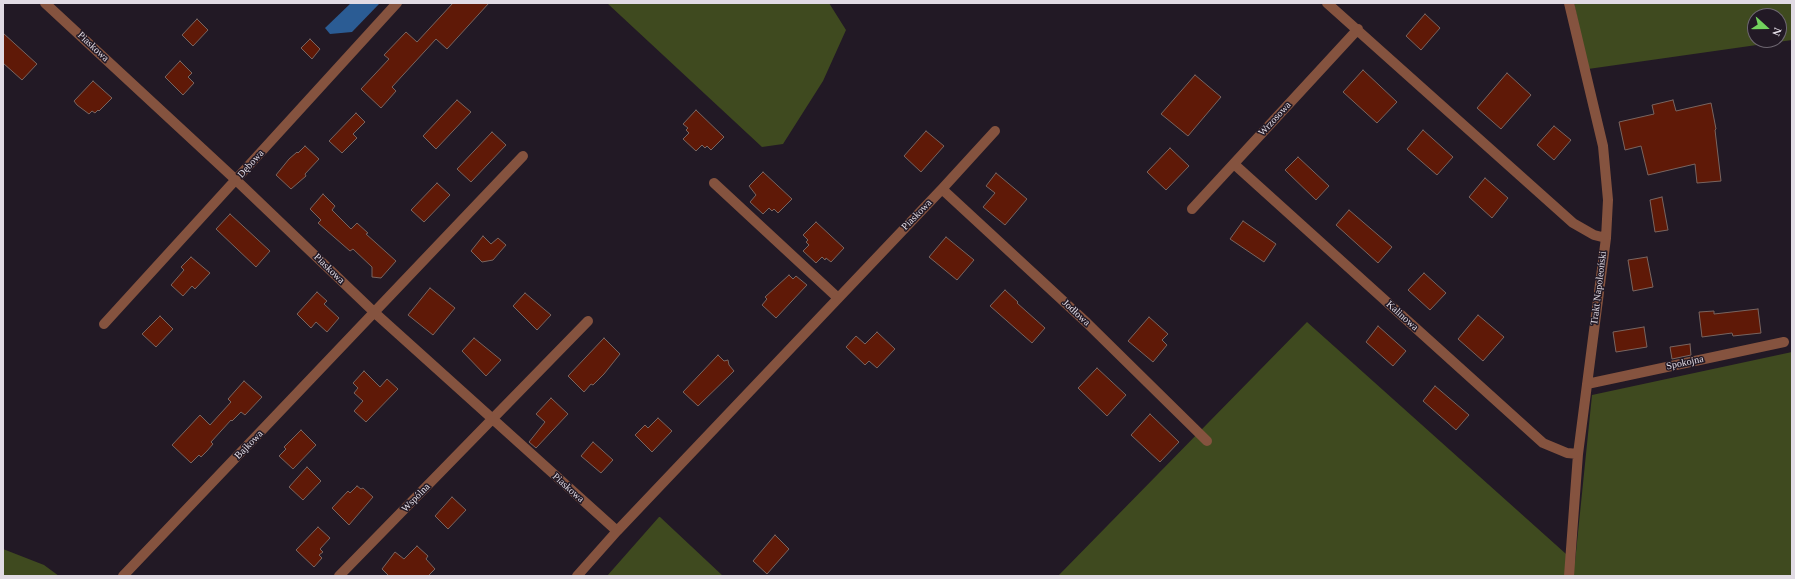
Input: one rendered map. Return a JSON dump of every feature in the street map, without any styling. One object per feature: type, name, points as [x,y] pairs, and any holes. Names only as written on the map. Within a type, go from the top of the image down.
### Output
[{"type":"street","name":"Piaskowa","points":[[45,3],[236,180],[375,313],[617,531]]},
{"type":"street","name":"Dębowa","points":[[104,324],[397,3]]},
{"type":"street","points":[[1327,3],[1358,29],[1573,223],[1594,235],[1606,238]]},
{"type":"street","name":"Trakt Napoleoński","points":[[1569,3],[1603,146],[1608,200],[1606,238],[1578,454],[1569,576]]},
{"type":"street","name":"Wrzosowa","points":[[1192,209],[1358,29]]},
{"type":"street","name":"Piaskowa","points":[[577,576],[617,531],[942,189],[995,131]]},
{"type":"street","name":"Bajkowa","points":[[123,576],[523,156]]},
{"type":"street","name":"Kalinowa","points":[[1234,164],[1544,443],[1567,453],[1578,454]]},
{"type":"street","points":[[714,183],[838,298]]},
{"type":"street","name":"Jodłowa","points":[[942,189],[1086,323],[1206,441]]},
{"type":"street","name":"Wspólna","points":[[339,576],[588,320]]},
{"type":"street","name":"Spokojna","points":[[1587,384],[1784,342]]},
{"type":"green space","points":[[607,3],[829,3],[846,30],[823,81],[783,144],[762,147]]},
{"type":"green space","points":[[1574,3],[1792,3],[1792,40],[1787,41],[1787,8],[1747,8],[1747,46],[1588,69]]},
{"type":"green space","points":[[1307,322],[1575,562],[1592,395],[1792,352],[1792,576],[1058,576]]},
{"type":"green space","points":[[660,517],[723,576],[607,576]]},
{"type":"green space","points":[[3,549],[44,565],[59,576],[3,576]]},
{"type":"water","points":[[351,3],[380,3],[352,32],[330,34],[325,28]]},
{"type":"building","points":[[453,3],[489,3],[447,49],[436,39],[392,87],[396,91],[381,108],[361,89],[389,59],[384,55],[406,32],[417,42]]},
{"type":"building","points":[[1425,14],[1440,28],[1421,50],[1406,36]]},
{"type":"building","points":[[197,19],[208,30],[193,46],[182,35]]},
{"type":"building","points":[[3,33],[37,64],[22,80],[3,63]]},
{"type":"building","points":[[310,39],[320,49],[312,59],[301,48]]},
{"type":"building","points":[[180,61],[192,73],[188,77],[194,83],[183,95],[165,77]]},
{"type":"building","points":[[1363,70],[1397,102],[1377,123],[1343,92]]},
{"type":"building","points":[[1507,73],[1531,95],[1501,129],[1477,108]]},
{"type":"building","points":[[1195,75],[1221,97],[1188,136],[1161,114]]},
{"type":"building","points":[[93,81],[112,98],[99,111],[98,110],[95,113],[92,111],[89,114],[74,101]]},
{"type":"building","points":[[457,100],[471,112],[436,149],[423,136]]},
{"type":"building","points":[[1673,100],[1676,111],[1711,103],[1716,129],[1721,181],[1697,183],[1695,164],[1648,175],[1641,146],[1625,150],[1619,122],[1654,114],[1652,105]]},
{"type":"building","points":[[696,110],[724,137],[711,150],[707,146],[705,148],[702,145],[696,151],[683,139],[689,133],[686,130],[688,128],[683,124]]},
{"type":"building","points":[[356,113],[365,122],[353,134],[357,138],[342,153],[329,141]]},
{"type":"building","points":[[1554,126],[1571,140],[1554,160],[1537,145]]},
{"type":"building","points":[[1423,130],[1453,157],[1437,175],[1407,149]]},
{"type":"building","points":[[926,131],[944,146],[921,172],[904,156]]},
{"type":"building","points":[[492,132],[506,145],[471,182],[457,169]]},
{"type":"building","points":[[305,146],[319,159],[305,174],[306,176],[291,189],[276,175],[289,159]]},
{"type":"building","points":[[1170,148],[1189,166],[1166,190],[1147,172]]},
{"type":"building","points":[[1298,157],[1329,186],[1316,200],[1285,170]]},
{"type":"building","points":[[763,172],[792,199],[778,213],[774,209],[772,211],[769,208],[763,214],[750,202],[756,195],[749,186]]},
{"type":"building","points":[[996,173],[1027,199],[1005,225],[983,207],[995,193],[986,186]]},
{"type":"building","points":[[1485,178],[1508,198],[1492,218],[1469,197]]},
{"type":"building","points":[[437,183],[450,195],[424,222],[411,210]]},
{"type":"building","points":[[323,194],[335,206],[332,210],[351,229],[357,223],[368,233],[366,234],[396,261],[381,278],[372,277],[372,267],[353,249],[350,251],[318,223],[321,220],[310,209]]},
{"type":"building","points":[[1662,197],[1668,230],[1655,232],[1650,200]]},
{"type":"building","points":[[1349,210],[1392,247],[1378,263],[1336,225]]},
{"type":"building","points":[[230,214],[270,251],[256,267],[216,229]]},
{"type":"building","points":[[1243,221],[1276,244],[1264,262],[1230,239]]},
{"type":"building","points":[[816,222],[844,248],[831,262],[822,257],[816,263],[803,251],[809,245],[806,242],[808,240],[803,235]]},
{"type":"building","points":[[483,236],[491,244],[498,238],[506,245],[493,260],[482,262],[471,251]]},
{"type":"building","points":[[946,237],[974,260],[957,280],[929,257]]},
{"type":"building","points":[[191,257],[210,273],[195,289],[192,286],[183,296],[171,285],[184,270],[181,267]]},
{"type":"building","points":[[1647,257],[1653,287],[1633,291],[1628,260]]},
{"type":"building","points":[[1424,273],[1446,293],[1430,310],[1408,290]]},
{"type":"building","points":[[789,275],[793,279],[796,276],[807,285],[776,318],[762,305],[767,299],[765,297]]},
{"type":"building","points":[[430,288],[455,308],[433,335],[408,315]]},
{"type":"building","points":[[1005,290],[1045,328],[1032,343],[990,306]]},
{"type":"building","points":[[317,292],[327,301],[324,304],[339,318],[327,332],[316,322],[311,328],[297,314]]},
{"type":"building","points":[[525,293],[551,315],[537,330],[513,306]]},
{"type":"building","points":[[1758,309],[1761,333],[1733,336],[1732,333],[1702,337],[1699,312],[1714,311],[1714,314]]},
{"type":"building","points":[[1478,315],[1504,337],[1483,361],[1458,339]]},
{"type":"building","points":[[160,316],[173,329],[156,347],[142,334]]},
{"type":"building","points":[[1149,317],[1168,334],[1162,340],[1167,345],[1153,362],[1128,341]]},
{"type":"building","points":[[1378,326],[1406,351],[1393,366],[1366,342]]},
{"type":"building","points":[[1644,327],[1647,347],[1616,352],[1613,332]]},
{"type":"building","points":[[877,332],[895,349],[877,368],[869,361],[865,365],[846,347],[856,336],[865,344]]},
{"type":"building","points":[[474,338],[501,360],[486,376],[462,351]]},
{"type":"building","points":[[604,338],[620,354],[604,374],[593,385],[591,384],[584,392],[568,376]]},
{"type":"building","points":[[1690,344],[1691,355],[1672,359],[1670,347]]},
{"type":"building","points":[[718,355],[724,361],[728,360],[729,365],[734,371],[698,406],[683,392]]},
{"type":"building","points":[[1097,368],[1126,395],[1107,416],[1078,388]]},
{"type":"building","points":[[364,371],[380,387],[387,379],[398,389],[366,422],[354,411],[363,401],[354,393],[358,388],[353,383]]},
{"type":"building","points":[[244,381],[262,397],[245,415],[241,412],[232,421],[231,420],[211,442],[213,444],[207,451],[201,457],[199,455],[191,463],[172,445],[200,415],[210,425],[231,402],[228,399]]},
{"type":"building","points":[[1435,386],[1469,415],[1456,430],[1423,401]]},
{"type":"building","points":[[551,398],[568,414],[536,448],[529,442],[545,422],[536,414]]},
{"type":"building","points":[[1150,414],[1179,442],[1160,462],[1131,435]]},
{"type":"building","points":[[658,418],[672,431],[652,452],[635,435],[645,425],[648,428]]},
{"type":"building","points":[[301,430],[316,445],[293,469],[279,456],[286,449],[284,447]]},
{"type":"building","points":[[593,442],[613,460],[601,473],[581,456]]},
{"type":"building","points":[[307,467],[321,481],[303,500],[289,487]]},
{"type":"building","points":[[357,486],[361,489],[363,488],[373,497],[349,525],[332,508],[348,491],[350,493]]},
{"type":"building","points":[[452,497],[466,510],[448,529],[435,516]]},
{"type":"building","points":[[318,527],[330,538],[320,549],[323,552],[319,555],[322,558],[314,567],[296,550]]},
{"type":"building","points":[[775,535],[789,549],[767,574],[753,561]]},
{"type":"building","points":[[417,546],[428,556],[426,559],[435,569],[428,576],[389,576],[382,569],[395,552],[404,559]]}]
